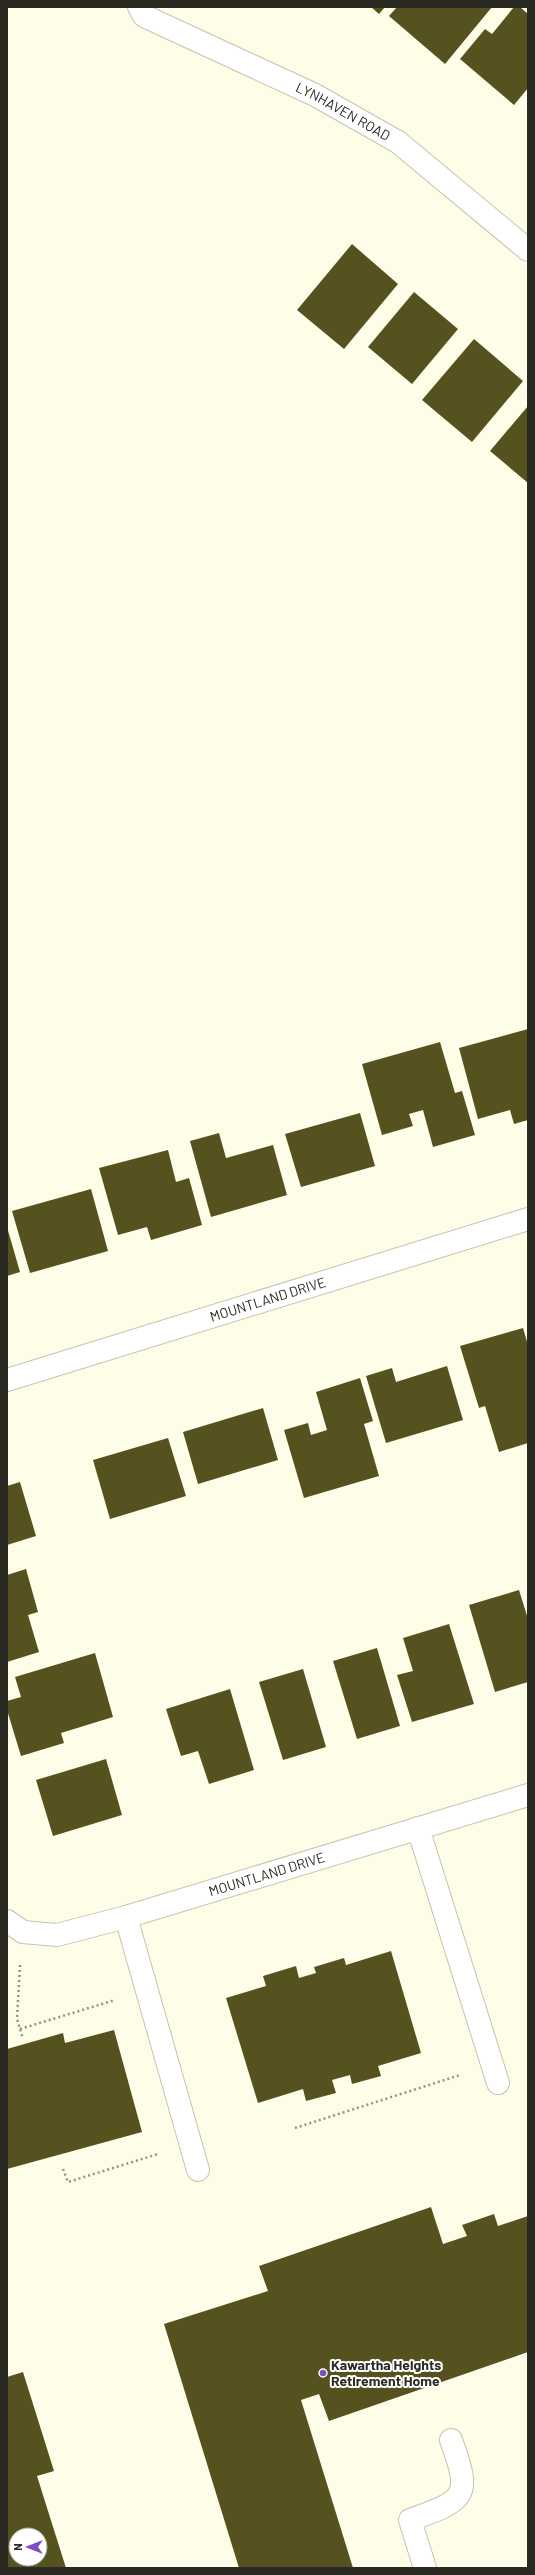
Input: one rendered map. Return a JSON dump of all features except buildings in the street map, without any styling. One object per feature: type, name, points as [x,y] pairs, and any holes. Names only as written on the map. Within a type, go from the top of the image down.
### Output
[{"type":"street","name":"LYNHAVEN ROAD","points":[[139,7],[144,16],[315,95],[398,142],[528,250]]},
{"type":"street","name":"MOUNTLAND DRIVE","points":[[7,1380],[528,1219]]},
{"type":"street","name":"MOUNTLAND DRIVE","points":[[15,1926],[57,1935],[126,1917],[528,1795]]},
{"type":"street","points":[[418,1828],[495,2074]]},
{"type":"street","points":[[126,1917],[198,2170]]},
{"type":"street","points":[[425,2568],[410,2520],[444,2508],[461,2492],[464,2483],[462,2470],[451,2440]]},
{"type":"path","points":[[15,1926],[17,2019],[23,2039]]},
{"type":"path","points":[[20,2030],[146,1990]]},
{"type":"path","points":[[295,2128],[495,2074]]},
{"type":"path","points":[[63,2169],[68,2182],[191,2144]]},
{"type":"place","name":"Kawartha Heights Retirement Home","points":[[323,2373]]}]
